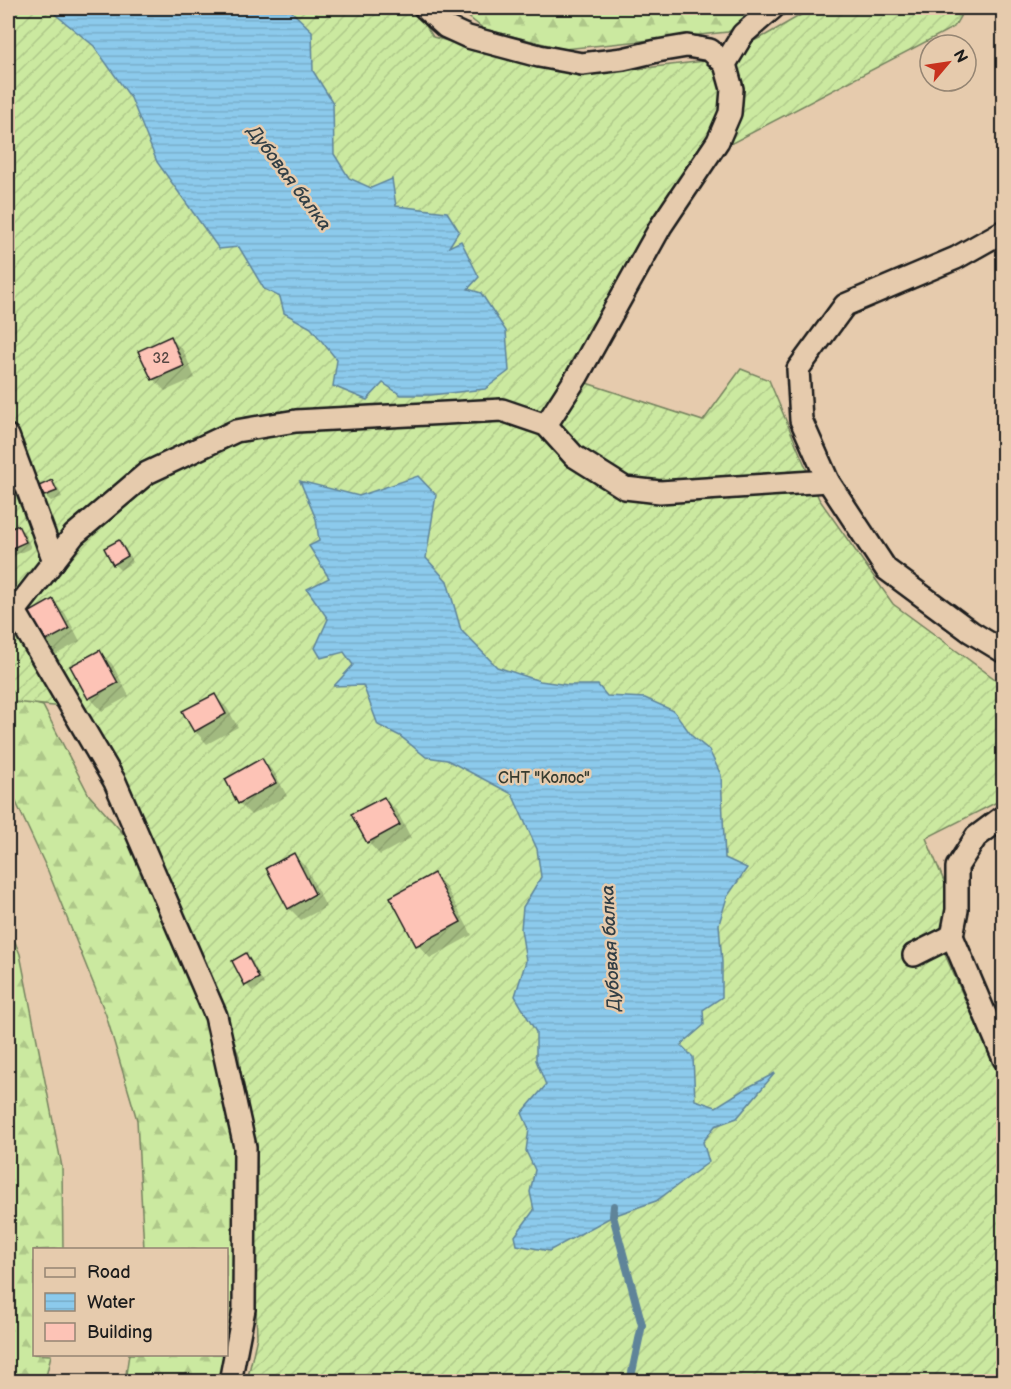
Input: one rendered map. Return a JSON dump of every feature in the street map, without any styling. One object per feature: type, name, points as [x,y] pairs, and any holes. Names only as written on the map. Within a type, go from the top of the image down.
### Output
[{"type":"street","points":[[425,8],[446,27],[468,38],[582,64],[623,59],[687,46],[710,50],[725,64],[732,89],[730,113],[718,141],[661,226],[578,375],[546,425]]},
{"type":"street","points":[[725,64],[743,34],[773,8]]},
{"type":"street","points":[[1004,231],[956,258],[845,304],[798,369],[801,420],[828,481],[886,569],[971,632],[1004,652]]},
{"type":"street","points":[[230,1382],[244,1309],[245,1147],[216,1016],[115,782],[15,611],[74,535],[147,473],[236,431],[296,421],[502,410],[546,425],[574,456],[625,488],[660,492],[828,481]]},
{"type":"street","points":[[8,436],[54,561]]},
{"type":"street","points":[[1004,816],[976,837],[957,867],[957,910],[952,936],[1004,1059]]},
{"type":"street","points":[[914,955],[952,936]]},
{"type":"green space","name":"СНТ \"Колос\"","points":[[8,8],[415,8],[433,37],[578,76],[713,60],[766,35],[813,8],[965,8],[954,27],[943,33],[918,33],[918,46],[686,167],[565,376],[703,421],[741,369],[769,380],[819,499],[893,604],[1003,685],[1003,799],[926,838],[946,886],[943,950],[1003,1085],[1003,1381],[247,1381],[257,1337],[253,1221],[239,1056],[179,906],[84,709],[13,702],[8,704]]},
{"type":"green space","points":[[457,8],[768,8],[728,32],[564,49],[484,29]]},
{"type":"green space","points":[[8,696],[43,706],[89,795],[204,924],[236,1150],[237,1314],[228,1347],[228,1248],[144,1248],[137,1120],[106,1015],[48,871],[8,785]]},
{"type":"green space","points":[[8,926],[20,954],[62,1167],[63,1248],[33,1248],[33,1356],[51,1356],[45,1381],[8,1381]]},
{"type":"green space","points":[[129,1356],[226,1356],[220,1381],[125,1381]]},
{"type":"water","points":[[51,8],[288,8],[312,31],[313,71],[333,103],[334,154],[349,178],[371,188],[392,179],[396,206],[447,212],[459,231],[449,247],[461,241],[479,277],[468,289],[481,293],[506,331],[509,371],[485,389],[431,395],[401,395],[383,383],[367,400],[333,386],[337,360],[311,328],[284,313],[280,297],[264,289],[239,247],[219,249],[157,162],[131,98],[94,46],[56,15]]},
{"type":"water","points":[[418,476],[436,495],[426,558],[447,581],[461,630],[497,667],[540,681],[568,685],[598,685],[607,696],[645,698],[674,711],[692,736],[709,750],[721,775],[725,858],[747,868],[727,897],[719,924],[722,997],[703,1010],[704,1025],[681,1045],[693,1057],[695,1100],[716,1107],[775,1073],[737,1118],[715,1126],[703,1142],[709,1162],[656,1201],[613,1216],[549,1251],[517,1245],[515,1236],[534,1210],[530,1192],[535,1170],[526,1151],[529,1129],[522,1113],[546,1085],[536,1060],[536,1032],[515,996],[526,961],[521,929],[523,907],[541,877],[537,849],[512,794],[447,760],[426,757],[400,736],[378,725],[363,685],[334,686],[353,665],[344,652],[321,658],[315,648],[328,619],[307,589],[329,578],[309,546],[319,541],[316,519],[300,481],[359,496]]},
{"type":"building","points":[[171,336],[184,366],[152,380],[138,351]]},
{"type":"building","points":[[52,480],[57,491],[44,496],[39,486]]},
{"type":"building","points":[[18,525],[26,542],[8,550],[8,530]]},
{"type":"building","points":[[119,540],[128,556],[113,565],[104,548]]},
{"type":"building","points":[[53,599],[69,629],[39,645],[23,616]]},
{"type":"building","points":[[100,650],[118,683],[88,699],[70,666]]},
{"type":"building","points":[[215,694],[226,714],[194,732],[182,711]]},
{"type":"building","points":[[262,758],[276,783],[238,804],[225,779]]},
{"type":"building","points":[[384,797],[400,825],[367,843],[351,814]]},
{"type":"building","points":[[294,853],[315,894],[288,909],[266,868]]},
{"type":"building","points":[[434,873],[461,922],[416,946],[390,897]]},
{"type":"building","points":[[246,953],[259,978],[245,986],[232,961]]},
{"type":"waterway","name":"Дубовая балка","points":[[614,1206],[613,1216],[642,1325],[630,1382]]}]
